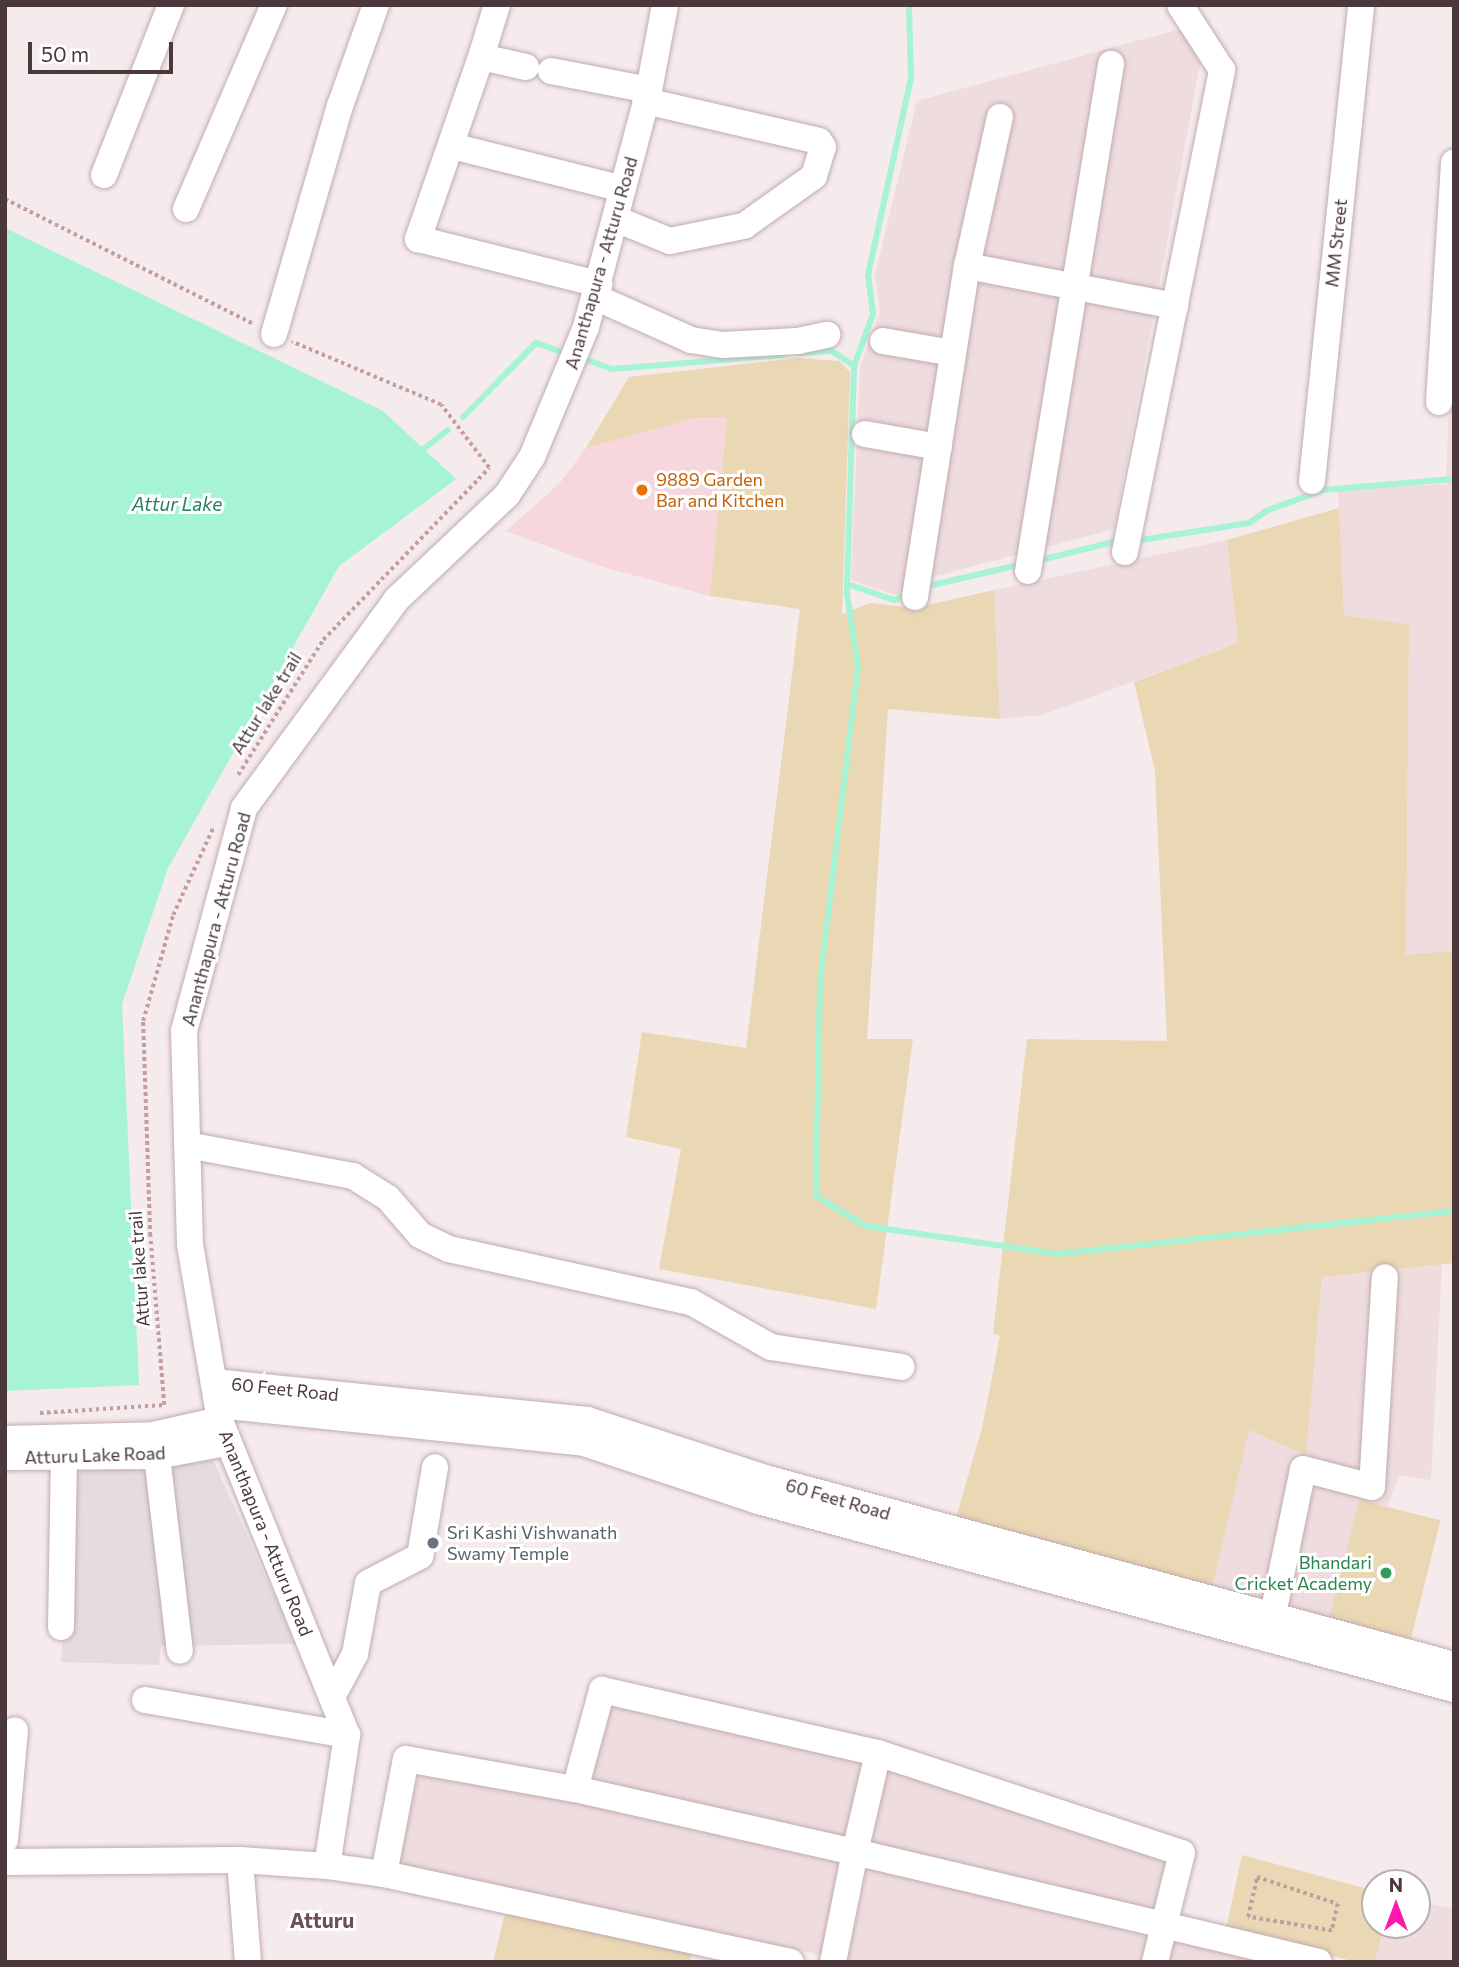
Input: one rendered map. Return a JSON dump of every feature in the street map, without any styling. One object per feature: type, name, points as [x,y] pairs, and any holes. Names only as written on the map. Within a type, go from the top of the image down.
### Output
[{"type":"street","points":[[104,175],[171,5]]},
{"type":"street","points":[[186,209],[274,5]]},
{"type":"street","points":[[274,334],[340,106],[376,5]]},
{"type":"street","points":[[497,5],[452,146],[418,239],[597,290],[702,341],[773,342],[827,335]]},
{"type":"street","name":"Ananthapura - Atturu Road","points":[[347,1735],[219,1413],[190,1245],[184,1031],[244,808],[396,600],[507,495],[532,457],[566,384],[597,290],[647,96],[665,5]]},
{"type":"street","points":[[1125,552],[1222,70],[1180,5]]},
{"type":"street","name":"MM Street","points":[[1311,481],[1362,5]]},
{"type":"street","points":[[481,57],[539,69],[819,141],[824,147],[814,176],[744,226],[670,241],[615,219]]},
{"type":"street","points":[[1028,570],[1111,64]]},
{"type":"street","points":[[915,597],[967,265],[1000,117]]},
{"type":"street","points":[[452,146],[623,189]]},
{"type":"street","points":[[1439,402],[1454,162]]},
{"type":"street","points":[[967,265],[1175,306]]},
{"type":"street","points":[[883,341],[953,353]]},
{"type":"street","points":[[865,433],[939,447]]},
{"type":"street","points":[[187,1145],[353,1175],[388,1198],[420,1235],[449,1249],[691,1302],[771,1347],[901,1367]]},
{"type":"street","points":[[1272,1619],[1303,1469],[1372,1487],[1385,1278]]},
{"type":"street","name":"Atturu Lake Road","points":[[5,1438],[153,1435],[219,1413]]},
{"type":"street","name":"Atturu Lake Road","points":[[5,1457],[157,1456],[219,1413]]},
{"type":"street","name":"60 Feet Road","points":[[219,1413],[587,1420],[765,1478],[1272,1619],[1454,1665]]},
{"type":"street","name":"60 Feet Road","points":[[219,1413],[584,1443],[758,1501],[1454,1689]]},
{"type":"street","points":[[157,1456],[180,1651]]},
{"type":"street","points":[[61,1627],[64,1457]]},
{"type":"street","points":[[332,1697],[355,1654],[368,1583],[419,1556],[435,1467]]},
{"type":"street","points":[[575,1789],[602,1690],[878,1753],[1182,1853],[1155,1962]]},
{"type":"street","points":[[145,1700],[347,1735],[327,1866]]},
{"type":"street","points":[[5,1840],[15,1730]]},
{"type":"street","points":[[833,1962],[878,1753]]},
{"type":"street","points":[[384,1874],[406,1759],[575,1789],[855,1852],[1318,1962]]},
{"type":"street","points":[[240,1860],[248,1962]]},
{"type":"street","points":[[5,1862],[240,1860],[327,1866],[384,1874],[790,1962]]},
{"type":"path","name":"Attur lake trail","points":[[5,199],[274,334],[441,404],[489,468],[323,640],[237,777]]},
{"type":"path","name":"Attur lake trail","points":[[31,1414],[164,1405],[149,1224],[143,1021],[173,915],[220,814]]},
{"type":"path","points":[[1257,1877],[1338,1904],[1332,1931],[1248,1917],[1257,1877]]},
{"type":"shaded area","points":[[1180,29],[1194,33],[1203,48],[1114,529],[936,576],[895,595],[851,580],[860,367],[880,312],[875,275],[917,101]]},
{"type":"shaded area","points":[[1454,278],[1454,951],[1406,956],[1409,625],[1344,615],[1338,490],[1446,484]]},
{"type":"shaded area","points":[[797,358],[839,361],[850,372],[842,614],[870,603],[914,608],[994,590],[1000,719],[888,709],[867,1039],[913,1039],[876,1309],[659,1269],[681,1149],[626,1137],[642,1032],[746,1048],[800,609],[710,596],[727,418],[699,417],[586,448],[629,377]]},
{"type":"shaded area","points":[[699,417],[727,418],[710,596],[600,566],[506,531],[560,483],[586,448]]},
{"type":"shaded area","points":[[1339,508],[1344,615],[1409,625],[1406,955],[1454,951],[1454,1263],[1322,1277],[1306,1455],[1249,1430],[1211,1593],[955,1521],[982,1428],[1000,1336],[993,1333],[1027,1039],[1167,1041],[1155,771],[1134,682],[1238,643],[1227,540]]},
{"type":"shaded area","points":[[1227,540],[1238,643],[1042,715],[1000,719],[994,590]]},
{"type":"shaded area","points":[[1442,1264],[1431,1480],[1400,1475],[1387,1507],[1359,1500],[1330,1625],[1211,1593],[1249,1429],[1306,1455],[1322,1276]]},
{"type":"shaded area","points":[[213,1460],[296,1644],[161,1646],[159,1665],[61,1662],[74,1472]]},
{"type":"shaded area","name":"Bhandari Cricket Academy","points":[[1359,1500],[1441,1520],[1410,1645],[1328,1624]]},
{"type":"shaded area","points":[[612,1697],[869,1761],[848,1846],[591,1781]]},
{"type":"shaded area","points":[[887,1765],[1173,1857],[1160,1914],[871,1848]]},
{"type":"shaded area","points":[[419,1770],[846,1861],[826,1956],[399,1865]]},
{"type":"shaded area","points":[[1242,1855],[1361,1887],[1361,1939],[1381,1939],[1375,1962],[1356,1962],[1226,1929]]},
{"type":"shaded area","points":[[868,1863],[1154,1931],[1147,1962],[847,1961]]},
{"type":"shaded area","points":[[1431,1904],[1454,1909],[1454,1962],[1375,1962],[1381,1939],[1431,1939]]},
{"type":"shaded area","points":[[505,1913],[692,1950],[690,1962],[493,1962]]},
{"type":"shaded area","points":[[1171,1935],[1283,1962],[1165,1962]]},
{"type":"water","name":"Attur Lake","points":[[5,228],[383,411],[456,479],[339,566],[168,868],[122,1004],[139,1385],[5,1391]]},
{"type":"waterway","points":[[854,366],[873,314],[868,275],[911,78],[909,5]]},
{"type":"waterway","points":[[463,417],[536,343],[568,354]]},
{"type":"waterway","points":[[800,353],[832,351],[854,366],[847,594],[858,667],[820,982],[816,1196],[866,1226],[1057,1254],[1454,1211]]},
{"type":"waterway","points":[[579,357],[612,369],[782,355]]},
{"type":"waterway","points":[[417,454],[448,430]]},
{"type":"waterway","points":[[1135,541],[1249,523],[1266,511],[1323,490],[1454,479]]},
{"type":"waterway","points":[[1037,561],[1121,540]]},
{"type":"waterway","points":[[924,587],[1023,564]]},
{"type":"waterway","points":[[847,584],[894,600],[908,594]]},
{"type":"place","name":"9889 Garden Bar and Kitchen","points":[[642,490]]},
{"type":"place","name":"Sri Kashi Vishwanath Swamy Temple","points":[[433,1543]]},
{"type":"place","name":"Bhandari Cricket Academy","points":[[1386,1573]]},
{"type":"district","name":"Atturu","points":[[322,1920]]}]
